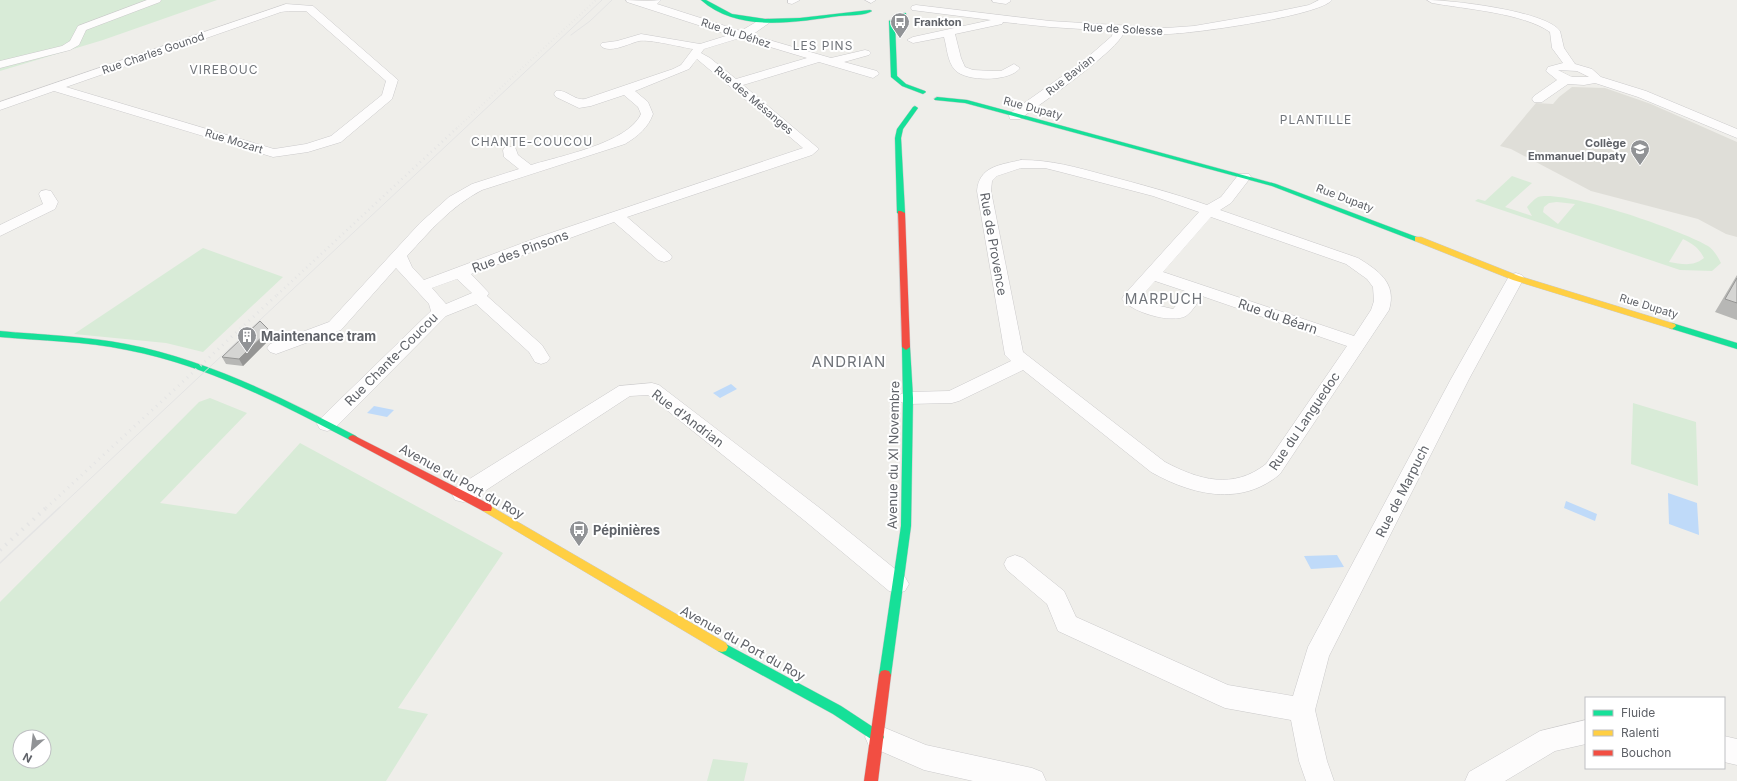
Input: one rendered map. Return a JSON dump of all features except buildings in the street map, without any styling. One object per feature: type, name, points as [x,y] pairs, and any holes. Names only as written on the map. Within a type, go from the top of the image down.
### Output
[{"type":"main road","points":[[703,0],[729,15],[765,21],[795,22],[871,7],[889,15],[904,14]]},
{"type":"main road","points":[[912,4],[904,14],[892,21],[894,77],[904,85],[933,95],[936,99]]},
{"type":"main road","points":[[877,71],[901,93],[923,92]]},
{"type":"main road","name":"Rue Dupaty","points":[[936,99],[958,100],[1244,176],[1328,204],[1516,278],[1737,346]]},
{"type":"main road","name":"Avenue du XI Novembre","points":[[872,781],[897,584],[906,526],[908,398],[898,138],[900,129],[922,107],[936,102],[936,99]]},
{"type":"main road","points":[[904,105],[922,107]]},
{"type":"main road","name":"Avenue du Port du Roy","points":[[0,334],[114,346],[180,360],[278,399],[463,494],[737,656],[837,710],[878,737]]},
{"type":"street","points":[[0,65],[66,48],[75,43],[82,28],[156,0]]},
{"type":"street","name":"Rue Charles Gounod","points":[[0,106],[305,0]]},
{"type":"street","name":"Rue du Déhez","points":[[631,0],[654,3],[741,34],[819,58],[877,71]]},
{"type":"street","name":"Rue de Solesse","points":[[912,4],[1050,24],[1166,31],[1194,29],[1296,11],[1312,7],[1327,0]]},
{"type":"street","points":[[1432,0],[1519,17],[1545,24],[1555,31],[1558,48],[1571,66]]},
{"type":"street","name":"Rue Mozart","points":[[53,87],[273,153],[308,148],[336,139],[388,96],[392,80],[309,8],[275,10]]},
{"type":"street","points":[[913,40],[993,25],[1002,18]]},
{"type":"street","points":[[560,94],[579,104],[587,103],[677,72],[685,66],[698,50],[750,32],[765,21]]},
{"type":"street","name":"Rue Bavian","points":[[1015,116],[1085,65],[1117,37],[1119,29]]},
{"type":"street","points":[[949,33],[958,67],[963,71],[974,74],[994,75],[1004,74],[1014,68]]},
{"type":"street","points":[[606,45],[642,37],[698,50]]},
{"type":"street","name":"Rue des Mésanges","points":[[698,50],[706,60],[812,149]]},
{"type":"street","points":[[831,61],[865,53]]},
{"type":"street","points":[[734,84],[819,58]]},
{"type":"street","points":[[1595,79],[1596,77],[1590,72],[1571,66],[1558,66],[1552,69],[1556,75],[1568,79],[1587,81],[1595,79],[1653,98],[1737,134]]},
{"type":"street","points":[[1538,99],[1568,79]]},
{"type":"street","points":[[276,348],[335,326],[399,255],[450,203],[462,194],[529,170],[620,141],[635,133],[644,123],[647,114],[644,105],[626,90]]},
{"type":"street","name":"Rue des Pinsons","points":[[423,286],[461,273],[544,240],[807,152],[812,149]]},
{"type":"street","points":[[510,150],[511,157],[529,170]]},
{"type":"street","name":"Rue de Provence","points":[[1025,362],[1014,356],[984,191],[985,180],[992,173],[1004,168],[1021,164],[1045,164],[1158,193],[1209,210]]},
{"type":"street","points":[[1199,289],[1179,313],[1173,314],[1165,314],[1130,300],[1209,210],[1226,200],[1244,176]]},
{"type":"street","points":[[0,231],[50,206],[51,202],[46,194]]},
{"type":"street","name":"Rue du Languedoc","points":[[1025,362],[1158,467],[1171,475],[1198,484],[1217,487],[1238,486],[1266,477],[1273,469],[1380,310],[1384,301],[1383,290],[1376,279],[1364,268],[1347,259],[1209,210]]},
{"type":"street","points":[[618,216],[664,257]]},
{"type":"street","name":"Rue Chante-Coucou","points":[[327,424],[440,312],[437,303],[423,286],[405,269],[399,255]]},
{"type":"street","points":[[440,312],[478,297],[481,292],[461,273]]},
{"type":"street","name":"Rue du Béarn","points":[[1152,274],[1357,343]]},
{"type":"street","name":"Rue de Marpuch","points":[[1320,781],[1313,761],[1302,710],[1317,655],[1456,386],[1516,278]]},
{"type":"street","points":[[478,297],[536,348],[541,358]]},
{"type":"street","points":[[908,398],[952,398],[1025,362]]},
{"type":"street","name":"Rue d'Andrian","points":[[463,494],[626,390],[652,389],[813,515],[897,584]]},
{"type":"street","points":[[1015,564],[1056,598],[1067,624],[1225,696],[1302,710]]},
{"type":"street","points":[[1479,781],[1550,740],[1585,732]]},
{"type":"street","points":[[878,737],[924,757],[1032,781]]},
{"type":"street","points":[[1725,749],[1737,752]]},
{"type":"shaded area","name":"Collège Emmanuel Dupaty","points":[[1572,87],[1605,88],[1651,104],[1737,142],[1737,237],[1726,234],[1698,219],[1591,191],[1511,149],[1500,146],[1536,103],[1553,104],[1559,97]]},
{"type":"green space","points":[[0,0],[217,0],[103,40],[0,71]]},
{"type":"green space","points":[[1512,176],[1532,183],[1505,207],[1532,216],[1527,207],[1532,202],[1538,197],[1552,196],[1597,205],[1651,222],[1695,239],[1708,246],[1716,254],[1721,263],[1712,271],[1680,270],[1475,201],[1478,199],[1485,201]],"holes":[[[1557,202],[1575,204],[1558,224],[1543,212],[1544,207],[1549,203]],[[1683,239],[1695,247],[1704,258],[1692,264],[1669,262]]]},
{"type":"green space","points":[[203,248],[283,277],[203,352],[166,343],[74,334]]},
{"type":"green space","points":[[210,398],[247,413],[160,503],[236,514],[300,443],[503,553],[398,708],[428,714],[386,781],[0,781],[0,602],[199,402]]},
{"type":"green space","points":[[1633,403],[1696,422],[1698,486],[1631,464]]},
{"type":"green space","points":[[713,759],[748,763],[744,781],[707,781]]},
{"type":"water","points":[[731,384],[737,389],[720,398],[713,393]]},
{"type":"water","points":[[374,406],[394,410],[387,417],[367,413]]},
{"type":"water","points":[[1668,493],[1697,503],[1699,535],[1669,524]]},
{"type":"water","points":[[1566,501],[1597,514],[1595,521],[1564,508]]},
{"type":"water","points":[[1337,555],[1344,567],[1311,569],[1304,556]]},
{"type":"tram line","points":[[59,508],[602,0]]},
{"type":"tram line","points":[[571,35],[590,21],[612,0]]},
{"type":"tram line","points":[[0,563],[60,507]]},
{"type":"railway","points":[[456,129],[596,0]]},
{"type":"railway","points":[[277,295],[457,128]]},
{"type":"railway","points":[[46,508],[278,294]]},
{"type":"railway","points":[[0,550],[47,507]]},
{"type":"traffic: fast","points":[[703,0],[730,15],[765,21],[800,20],[870,11]]},
{"type":"traffic: fast","points":[[904,14],[892,21],[894,77],[904,85],[923,92]]},
{"type":"traffic: fast","points":[[937,99],[965,101],[1274,185],[1418,239]]},
{"type":"traffic: fast","points":[[901,213],[898,138],[900,129],[915,108]]},
{"type":"traffic: fast","points":[[1672,326],[1737,346]]},
{"type":"traffic: fast","points":[[0,334],[109,344],[172,358],[252,388],[353,438]]},
{"type":"traffic: fast","points":[[885,675],[906,526],[908,398],[906,347]]},
{"type":"traffic: fast","points":[[722,647],[837,710],[878,737]]},
{"type":"traffic: slow","points":[[1418,239],[1516,278],[1672,326]]},
{"type":"traffic: slow","points":[[487,508],[722,647]]},
{"type":"traffic: jam","points":[[901,213],[906,347]]},
{"type":"traffic: jam","points":[[353,438],[487,508]]},
{"type":"traffic: jam","points":[[871,781],[885,675]]},
{"type":"place","name":"Frankton","points":[[900,39]]},
{"type":"place","name":"Collège Emmanuel Dupaty","points":[[1640,166]]},
{"type":"place","name":"Maintenance tram","points":[[247,353]]},
{"type":"place","name":"Pépinières","points":[[579,547]]},
{"type":"district","name":"LES PINS","points":[[823,45]]},
{"type":"district","name":"VIREBOUC","points":[[224,69]]},
{"type":"district","name":"PLANTILLE","points":[[1316,119]]},
{"type":"district","name":"CHANTE-COUCOU","points":[[532,141]]},
{"type":"district","name":"MARPUCH","points":[[1164,298]]},
{"type":"district","name":"ANDRIAN","points":[[849,361]]}]
